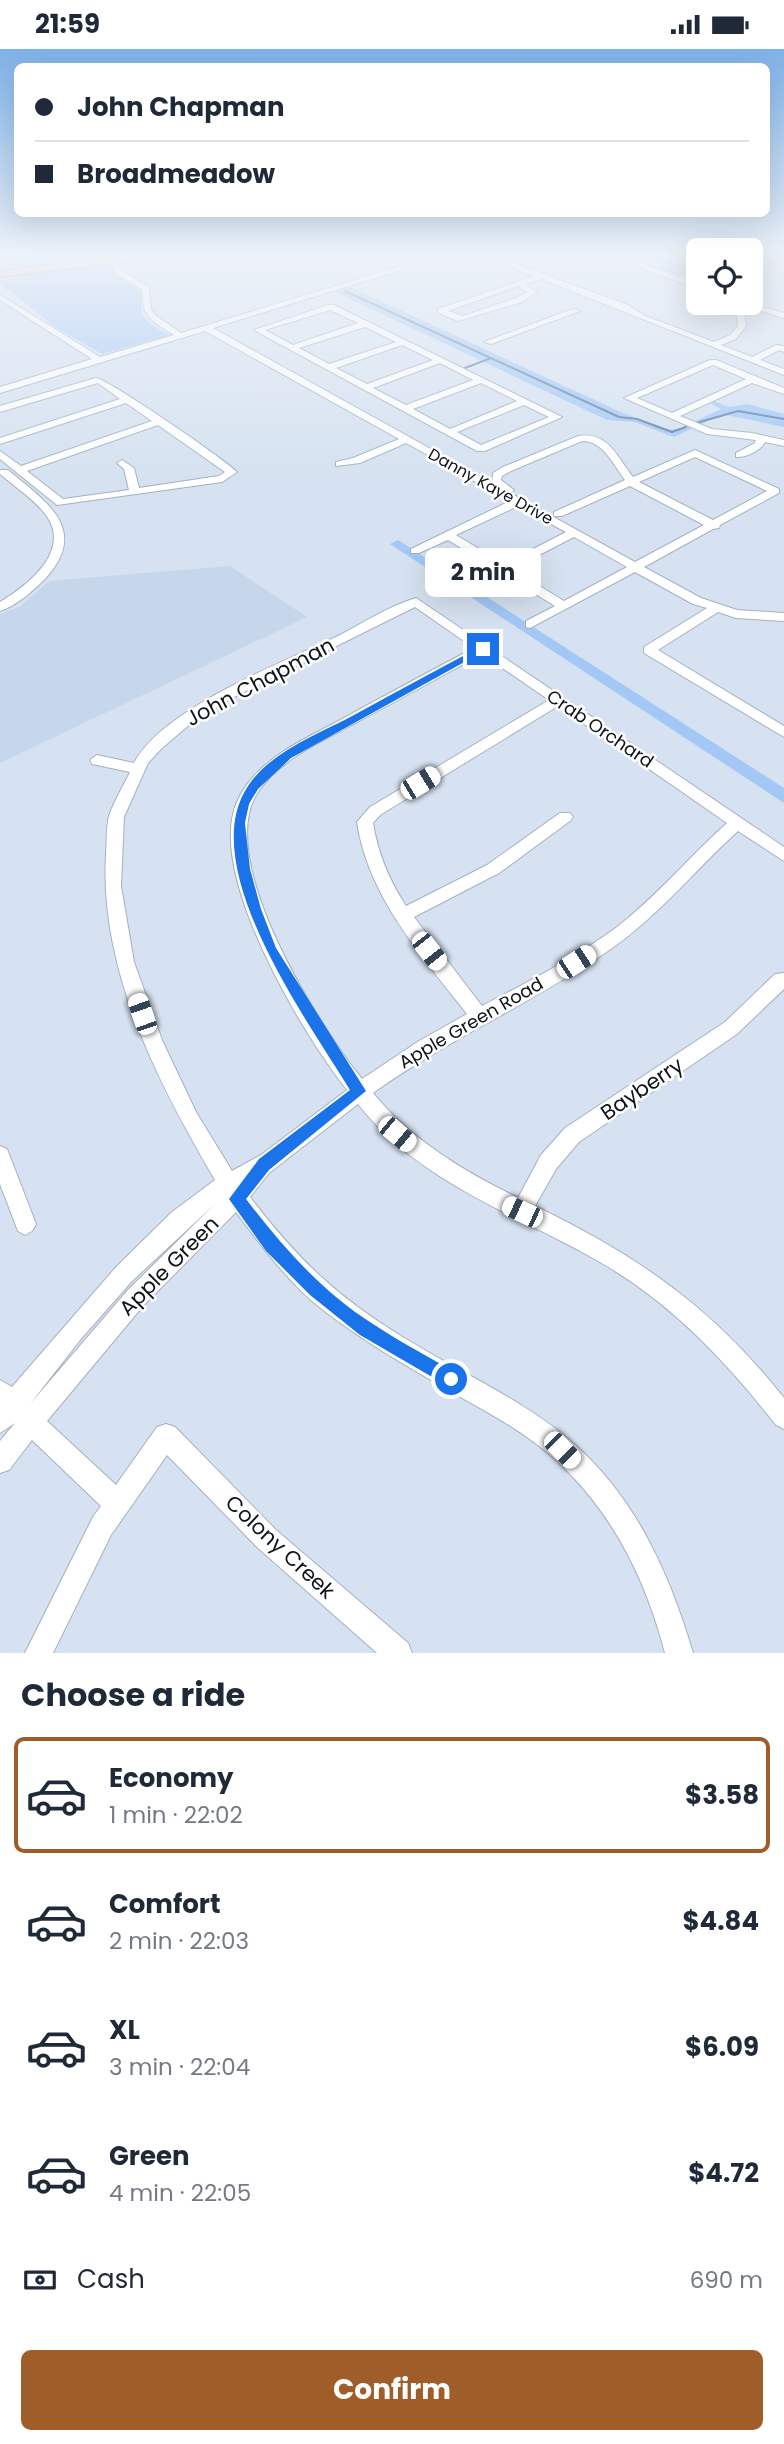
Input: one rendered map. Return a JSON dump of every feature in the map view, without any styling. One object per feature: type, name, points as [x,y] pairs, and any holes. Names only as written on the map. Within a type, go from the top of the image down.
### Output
[{"type":"street","points":[[48,329],[99,361]]},
{"type":"street","points":[[170,329],[181,336]]},
{"type":"street","points":[[0,390],[203,329]]},
{"type":"street","name":"Danny Kaye Drive","points":[[208,329],[519,501],[555,516],[575,532],[641,565],[715,609],[746,616],[784,617]]},
{"type":"street","points":[[261,329],[258,330],[481,449],[557,417],[375,329]]},
{"type":"street","points":[[292,348],[350,329]]},
{"type":"street","points":[[488,342],[525,329]]},
{"type":"street","points":[[673,329],[776,369]]},
{"type":"street","points":[[714,345],[740,329]]},
{"type":"street","points":[[327,367],[403,342]]},
{"type":"street","points":[[753,360],[779,347],[784,349]]},
{"type":"street","points":[[671,417],[776,369],[784,357]]},
{"type":"street","points":[[365,388],[440,360]]},
{"type":"street","points":[[784,391],[713,362],[629,398],[710,432],[739,433],[784,443]]},
{"type":"street","points":[[0,409],[96,380],[161,421],[231,470],[231,474],[222,479],[57,503],[0,454]]},
{"type":"street","points":[[405,409],[481,380]]},
{"type":"street","points":[[25,383],[42,396]]},
{"type":"street","points":[[0,442],[129,399]]},
{"type":"street","points":[[450,432],[525,401]]},
{"type":"street","points":[[19,470],[161,421]]},
{"type":"street","points":[[641,565],[498,485],[497,475],[506,468],[589,437],[606,446],[632,481],[715,526]]},
{"type":"street","points":[[740,455],[759,445],[762,438]]},
{"type":"street","points":[[340,464],[356,461],[408,439]]},
{"type":"street","points":[[530,624],[715,526],[775,491],[695,453],[555,516]]},
{"type":"street","points":[[122,463],[129,468],[135,493]]},
{"type":"street","points":[[0,468],[49,513],[59,535],[58,549],[43,575],[0,607]]},
{"type":"street","points":[[415,551],[519,501]]},
{"type":"street","points":[[503,569],[575,532]]},
{"type":"street","points":[[448,535],[562,605]]},
{"type":"street","name":"Crab Orchard","points":[[416,602],[784,855]]},
{"type":"street","name":"John Chapman","points":[[416,602],[202,708],[170,731],[137,769],[123,795],[114,829],[115,901],[124,957],[142,1014],[161,1059],[231,1191],[272,1246],[315,1289],[365,1329],[541,1433],[583,1470],[603,1493],[638,1546],[666,1610],[678,1653]]},
{"type":"street","points":[[715,609],[649,650],[784,732]]},
{"type":"street","points":[[483,649],[287,755],[254,786],[241,813],[239,833],[255,909],[271,950],[359,1091],[397,1134],[462,1182],[618,1261],[655,1286],[727,1349],[784,1417]]},
{"type":"street","points":[[480,1017],[403,915],[373,857],[365,822],[374,811],[558,700]]},
{"type":"street","points":[[97,760],[137,769]]},
{"type":"street","points":[[403,915],[492,869],[565,817]]},
{"type":"street","name":"Apple Green Road","points":[[264,1164],[359,1091],[621,933],[651,909],[710,846],[737,823]]},
{"type":"street","name":"Bayberry","points":[[522,1212],[537,1176],[551,1156],[572,1135],[731,1028],[783,980]]},
{"type":"street","points":[[0,1156],[25,1224]]},
{"type":"street","name":"Apple Green","points":[[0,1461],[68,1374],[231,1191],[264,1164]]},
{"type":"street","name":"Apple Green","points":[[4,1406],[110,1292],[196,1207],[231,1191]]},
{"type":"street","points":[[4,1406],[30,1422],[117,1504],[82,1562],[49,1639],[39,1653]]},
{"type":"street","name":"Colony Creek","points":[[117,1504],[166,1436],[267,1539],[398,1653]]},
{"type":"shaded area","points":[[58,329],[158,329],[170,335],[102,354]]},
{"type":"shaded area","points":[[413,329],[441,329],[623,413],[669,430],[681,428],[721,409],[710,403],[714,401],[728,407],[747,404],[784,414],[784,427],[722,414],[674,437],[635,422],[607,420]]},
{"type":"shaded area","points":[[398,540],[784,788],[784,803],[390,544]]},
{"type":"shaded area","points":[[230,566],[307,617],[0,763],[0,614],[21,606],[49,581]]},
{"type":"waterway","points":[[427,329],[491,358]]},
{"type":"waterway","points":[[465,368],[491,358]]},
{"type":"waterway","points":[[491,358],[619,417],[637,419],[672,432],[686,427]]},
{"type":"waterway","points":[[693,424],[738,411],[784,419]]},
{"type":"route","points":[[451,1379],[365,1329],[315,1289],[272,1246],[237,1199],[264,1164],[359,1091],[294,991],[271,950],[255,909],[240,843],[239,823],[244,804],[254,786],[287,755],[483,649]]}]
